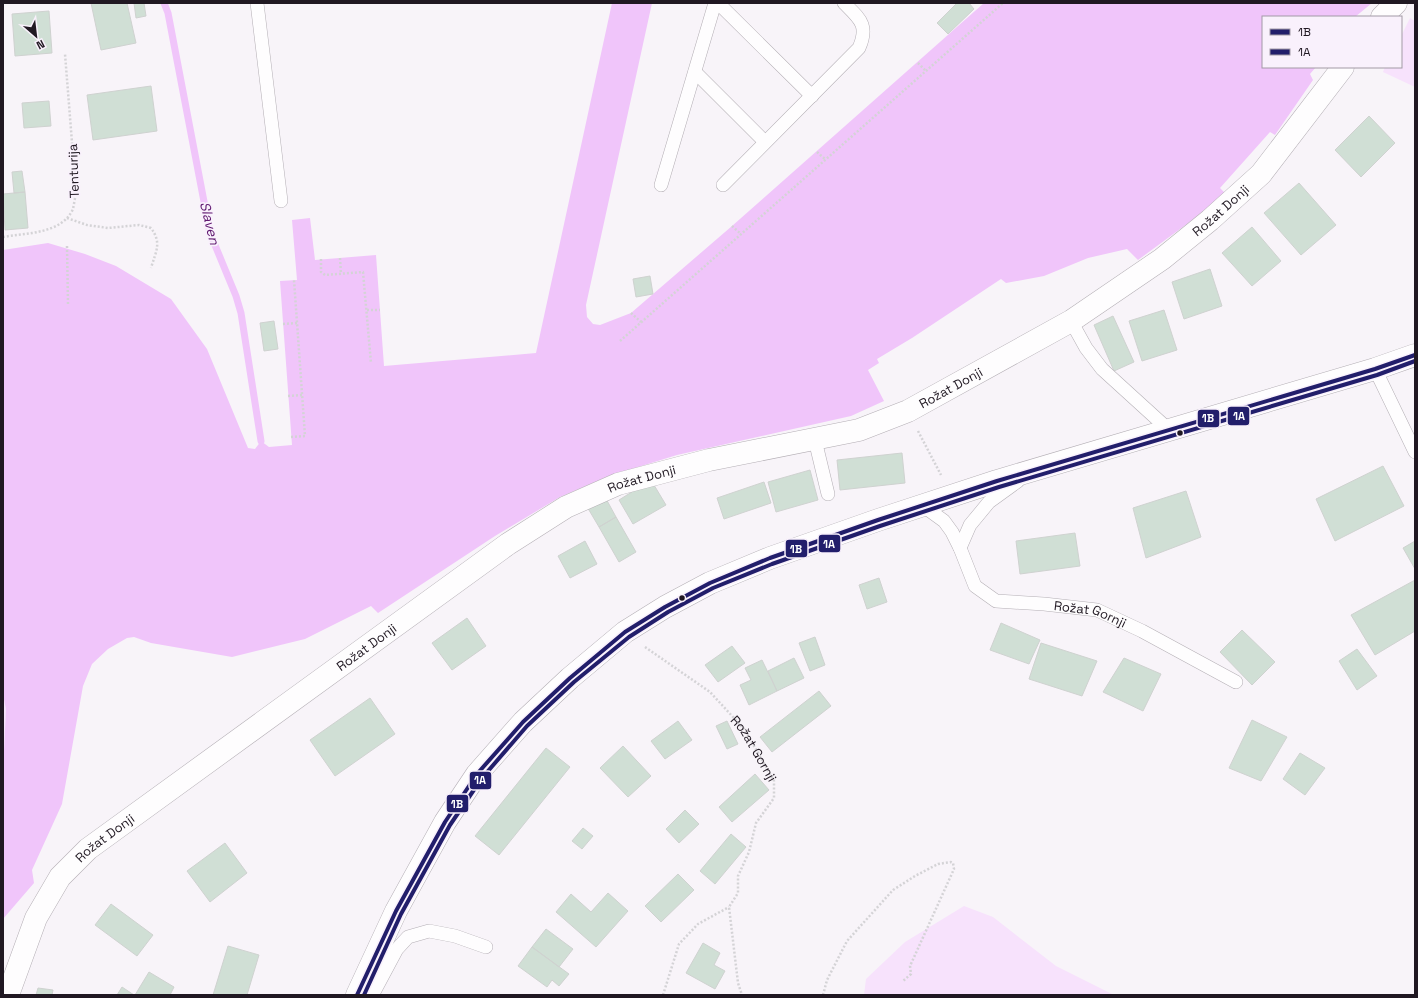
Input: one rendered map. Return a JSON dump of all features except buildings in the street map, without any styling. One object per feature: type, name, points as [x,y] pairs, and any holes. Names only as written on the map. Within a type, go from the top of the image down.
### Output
[{"type":"street","points":[[1383,16],[1396,3]]},
{"type":"street","name":"Rožat Donji","points":[[8,995],[36,918],[60,877],[88,849],[508,544],[566,507],[618,484],[710,460],[859,430],[908,411],[1070,321],[1162,259],[1210,220],[1261,174],[1342,68]]},
{"type":"street","points":[[358,995],[396,911],[445,822],[477,774],[523,722],[570,678],[625,632],[665,607],[710,583],[770,558],[922,505],[1415,355]]},
{"type":"lane","points":[[258,3],[280,201]]},
{"type":"lane","points":[[661,186],[717,3],[812,96]]},
{"type":"lane","points":[[723,186],[859,48],[864,37],[863,25],[844,3]]},
{"type":"lane","points":[[695,72],[765,142]]},
{"type":"lane","points":[[1070,321],[1086,348],[1102,369],[1169,430]]},
{"type":"lane","points":[[1375,368],[1415,452]]},
{"type":"lane","points":[[815,440],[828,494]]},
{"type":"lane","points":[[960,548],[970,525],[989,502],[1030,471]]},
{"type":"lane","name":"Rožat Gornji","points":[[922,505],[944,521],[952,532],[960,548],[975,586],[996,602],[1044,604],[1097,610],[1142,631],[1236,682]]},
{"type":"lane","points":[[371,995],[398,948],[408,937],[429,931],[456,936],[486,947]]},
{"type":"path","points":[[620,341],[1003,3]]},
{"type":"path","name":"Tenturija","points":[[3,237],[42,231],[57,226],[67,218],[73,208],[76,193],[65,54]]},
{"type":"path","points":[[918,63],[926,71]]},
{"type":"path","points":[[817,152],[825,160]]},
{"type":"path","points":[[67,218],[87,225],[108,228],[139,225],[151,228],[157,235],[158,246],[151,268]]},
{"type":"path","points":[[732,226],[741,234]]},
{"type":"path","points":[[67,246],[68,304]]},
{"type":"path","points":[[340,258],[341,274]]},
{"type":"path","points":[[321,260],[321,272],[325,275],[363,272],[371,363]]},
{"type":"path","points":[[291,437],[305,436],[294,280]]},
{"type":"path","points":[[367,310],[380,310]]},
{"type":"path","points":[[631,313],[641,322]]},
{"type":"path","points":[[283,324],[297,323]]},
{"type":"path","points":[[288,396],[302,396]]},
{"type":"path","points":[[908,411],[941,476]]},
{"type":"path","name":"Rožat Gornji","points":[[625,632],[710,692],[746,730],[774,781],[774,798],[756,823],[749,852],[738,876],[738,892],[729,907]]},
{"type":"path","points":[[823,995],[827,980],[848,941],[893,890],[938,864],[951,862],[953,863],[954,869],[910,966],[911,974],[903,981]]},
{"type":"path","points":[[664,995],[679,944],[698,924],[729,907],[738,982],[742,995]]},
{"type":"shaded area","points":[[612,3],[652,3],[586,305],[587,317],[593,324],[600,325],[631,313],[732,226],[984,3],[1372,3],[1356,16],[1262,16],[1262,68],[1315,68],[1310,74],[1313,80],[1275,135],[1270,132],[1220,188],[1225,193],[1191,221],[1138,260],[1127,249],[1088,258],[1044,276],[1006,283],[1001,279],[912,338],[877,359],[879,363],[868,370],[884,401],[851,416],[677,455],[609,476],[560,497],[495,536],[378,613],[371,606],[305,639],[232,657],[151,643],[134,637],[127,638],[108,649],[92,664],[83,686],[62,804],[32,870],[34,883],[3,919],[3,771],[6,709],[3,695],[3,250],[48,243],[85,254],[116,266],[171,299],[207,349],[248,448],[255,449],[261,441],[269,447],[292,445],[280,281],[297,280],[292,220],[310,218],[315,260],[376,255],[384,366],[536,353]]},
{"type":"shaded area","points":[[1410,18],[1415,21],[1415,87],[1383,72],[1385,68],[1402,68],[1402,34]]},
{"type":"shaded area","points":[[3,695],[6,709],[3,771]]},
{"type":"shaded area","points":[[964,906],[993,917],[1056,966],[1114,995],[864,995],[866,979],[905,942]]},
{"type":"waterway","name":"Slaven","points":[[164,3],[168,13],[210,233],[236,296],[241,313],[261,441]]},
{"type":"transit line","name":"1B","points":[[357,995],[396,911],[445,822],[477,774],[523,722],[570,678],[625,632],[665,607],[710,583],[770,558],[878,520],[997,481],[1375,369],[1415,355]]},
{"type":"transit line","name":"1A","points":[[364,995],[401,914],[450,825],[482,778],[527,726],[574,682],[629,637],[668,612],[713,588],[772,564],[880,526],[999,487],[1377,375],[1415,361]]}]
